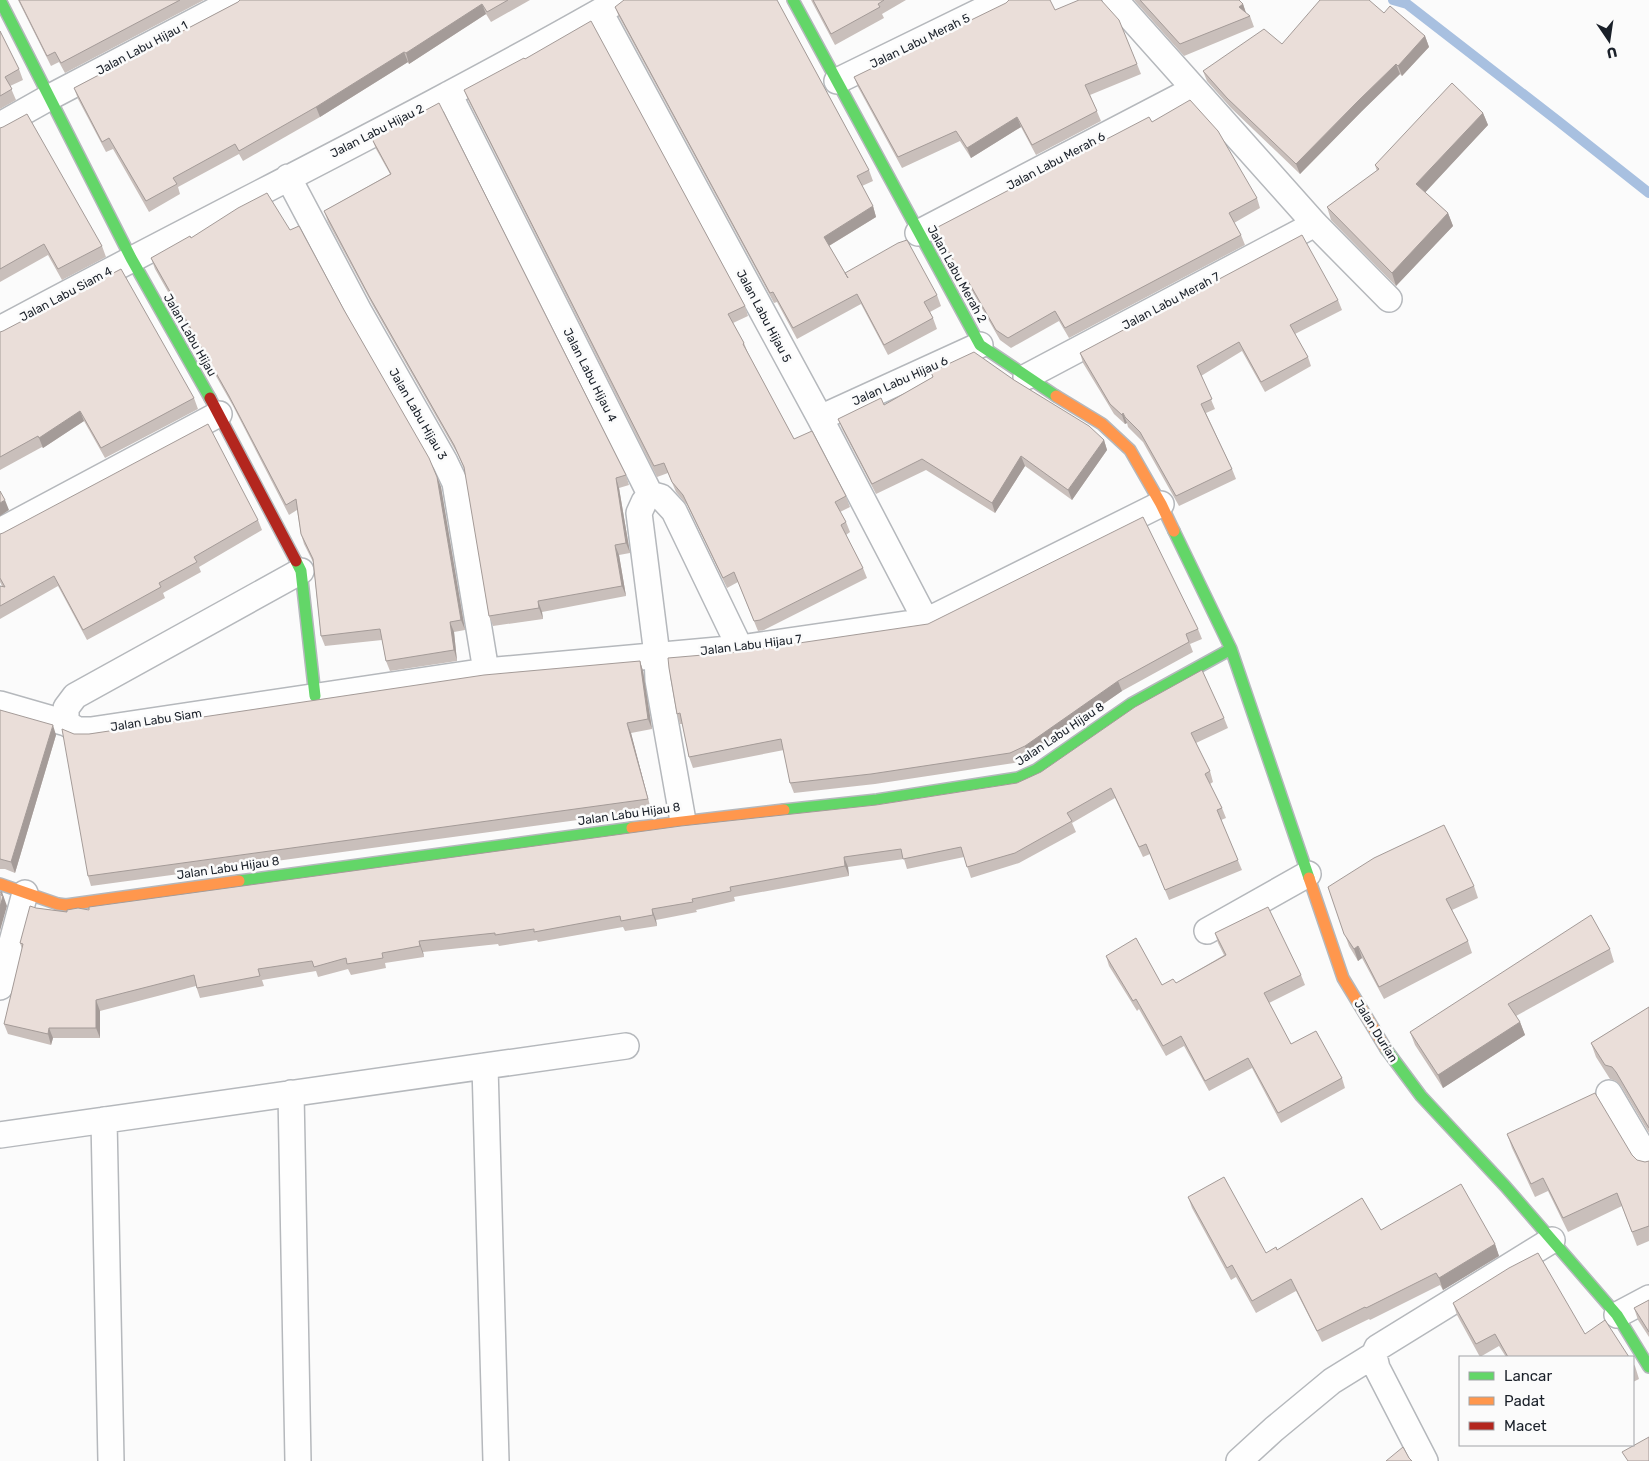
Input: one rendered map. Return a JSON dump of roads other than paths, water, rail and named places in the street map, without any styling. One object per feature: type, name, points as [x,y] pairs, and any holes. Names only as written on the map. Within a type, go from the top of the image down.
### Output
[{"type":"street","name":"Jalan Labu Hijau","points":[[0,0],[131,258],[220,414],[301,571],[315,696]]},
{"type":"street","name":"Jalan Labu Hijau 1","points":[[0,125],[235,0]]},
{"type":"street","name":"Jalan Labu Merah 2","points":[[793,0],[980,345],[1026,377],[1102,424],[1130,450],[1162,504],[1231,649]]},
{"type":"street","name":"Jalan Labu Merah 5","points":[[837,81],[1003,0]]},
{"type":"street","points":[[1115,0],[1315,224],[1389,299]]},
{"type":"street","name":"Jalan Labu Hijau 2","points":[[131,258],[449,94],[610,6]]},
{"type":"street","name":"Jalan Labu Hijau 5","points":[[610,6],[820,418],[926,621]]},
{"type":"street","name":"Jalan Labu Merah 6","points":[[918,232],[1194,89]]},
{"type":"street","name":"Jalan Labu Hijau 4","points":[[449,94],[650,494]]},
{"type":"street","name":"Jalan Labu Hijau 3","points":[[288,177],[360,313],[445,462],[455,483],[486,672]]},
{"type":"street","name":"Jalan Labu Merah 7","points":[[1026,377],[1315,224]]},
{"type":"street","name":"Jalan Labu Siam 4","points":[[0,329],[131,258]]},
{"type":"street","name":"Jalan Labu Hijau 6","points":[[820,418],[980,345]]},
{"type":"street","points":[[0,531],[220,414]]},
{"type":"street","points":[[683,821],[658,680],[657,655],[639,513],[650,494],[661,497],[674,511],[740,648]]},
{"type":"street","name":"Jalan Labu Hijau 7","points":[[315,696],[486,672],[740,648],[926,621],[1162,504]]},
{"type":"street","points":[[66,723],[66,708],[75,696],[301,571]]},
{"type":"street","name":"Jalan Labu Hijau 8","points":[[0,884],[58,904],[73,904],[683,821],[877,800],[1018,778],[1036,770],[1131,704],[1231,649]]},
{"type":"street","name":"Jalan Durian","points":[[1231,649],[1343,978],[1384,1046],[1421,1096],[1505,1186],[1617,1315],[1649,1367]]},
{"type":"street","name":"Jalan Labu Siam","points":[[0,704],[66,723],[78,730],[91,730],[315,696]]},
{"type":"street","points":[[1207,930],[1308,874]]},
{"type":"street","points":[[0,987],[25,892]]},
{"type":"street","points":[[0,1135],[626,1046]]},
{"type":"street","points":[[485,1066],[496,1461]]},
{"type":"street","points":[[291,1093],[298,1461]]},
{"type":"street","points":[[1609,1093],[1649,1160]]},
{"type":"street","points":[[104,1120],[111,1461]]},
{"type":"street","points":[[1425,1461],[1377,1368],[1374,1354],[1376,1348],[1552,1240]]},
{"type":"street","points":[[1617,1315],[1649,1298]]},
{"type":"street","points":[[1239,1461],[1332,1381],[1374,1354]]},
{"type":"waterway","points":[[1393,0],[1407,4],[1649,193]]}]
